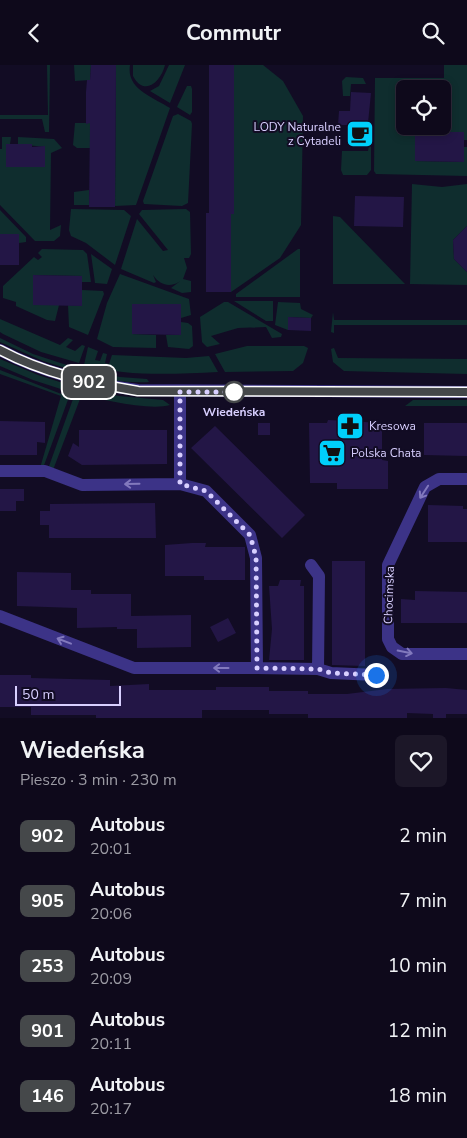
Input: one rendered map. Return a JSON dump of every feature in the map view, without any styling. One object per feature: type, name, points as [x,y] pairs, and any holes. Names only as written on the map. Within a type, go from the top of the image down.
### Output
[{"type":"street","points":[[0,350],[28,363],[77,379],[138,391],[467,392]]},
{"type":"street","points":[[180,392],[180,484]]},
{"type":"street","points":[[0,471],[45,471],[82,485],[180,484],[206,491],[250,535],[256,557],[257,668]]},
{"type":"street","name":"Chocimska","points":[[467,479],[439,479],[425,487],[388,565],[388,639],[392,647],[402,654],[467,654]]},
{"type":"street","points":[[310,565],[319,576],[318,669]]},
{"type":"street","points":[[0,616],[134,668],[318,669],[331,673],[376,675]]},
{"type":"green space","points":[[47,65],[50,65],[49,132],[45,132],[42,119],[0,119],[0,115],[48,115]]},
{"type":"green space","points":[[74,65],[91,65],[90,80],[75,81]]},
{"type":"green space","points":[[116,65],[130,65],[132,80],[136,86],[170,108],[136,205],[115,206]]},
{"type":"green space","points":[[133,65],[165,65],[160,77],[152,85],[142,86],[133,76]]},
{"type":"green space","points":[[169,65],[185,65],[170,103],[150,91],[159,86]]},
{"type":"green space","points":[[234,65],[263,65],[283,81],[303,116],[301,225],[280,258],[231,292],[231,214],[234,213]]},
{"type":"green space","points":[[444,65],[467,65],[467,140],[464,140],[464,132],[451,132],[451,80],[396,80],[396,135],[415,135],[415,161],[463,162],[464,147],[467,147],[467,176],[376,174],[374,171],[375,78],[444,78]]},
{"type":"green space","points":[[346,77],[363,78],[366,84],[351,84],[350,96],[343,96],[342,81]]},
{"type":"green space","points":[[187,86],[191,86],[192,89],[192,112],[190,115],[177,107]]},
{"type":"green space","points":[[178,114],[191,121],[192,124],[188,203],[182,206],[144,204],[143,201],[173,116]]},
{"type":"green space","points":[[75,123],[90,123],[90,148],[77,148],[73,145]]},
{"type":"green space","points":[[2,137],[11,137],[10,144],[6,144],[6,167],[45,166],[45,147],[18,144],[18,137],[54,139],[62,148],[51,153],[50,230],[61,225],[60,236],[54,241],[35,241],[0,205],[0,149],[2,149]]},
{"type":"green space","points":[[369,145],[371,145],[371,170],[367,175],[343,175],[341,170],[342,151],[368,151]]},
{"type":"green space","points":[[412,184],[442,187],[467,184],[467,226],[453,240],[454,259],[467,272],[467,285],[410,284]]},
{"type":"green space","points":[[89,190],[89,205],[74,205],[74,192]]},
{"type":"green space","points":[[71,209],[124,210],[131,216],[115,265],[86,243],[71,236],[69,230]]},
{"type":"green space","points":[[186,209],[190,212],[191,254],[189,258],[184,258],[187,268],[183,279],[191,281],[191,292],[182,293],[171,288],[179,282],[171,285],[163,284],[153,275],[156,282],[154,283],[121,269],[137,219],[163,251],[168,250],[139,214],[142,210]]},
{"type":"green space","points":[[0,210],[26,237],[26,242],[19,243],[19,234],[0,234]]},
{"type":"green space","points":[[333,216],[340,217],[405,284],[333,284]]},
{"type":"green space","points":[[42,249],[83,250],[87,254],[91,282],[82,282],[82,276],[33,275],[33,305],[59,305],[55,321],[47,320],[16,306],[16,302],[3,298],[3,286],[34,257],[38,260],[42,257],[38,253]]},
{"type":"green space","points":[[300,249],[300,297],[236,297],[236,294]]},
{"type":"green space","points":[[91,254],[112,269],[107,284],[95,283]]},
{"type":"green space","points":[[120,274],[189,299],[191,315],[181,318],[181,304],[132,304],[132,334],[156,335],[156,348],[113,347],[97,339],[107,303]]},
{"type":"green space","points":[[82,290],[103,291],[104,294],[88,335],[69,327],[68,305],[82,306]]},
{"type":"green space","points":[[234,301],[273,301],[273,321],[266,321]]},
{"type":"green space","points":[[224,302],[228,302],[282,334],[281,337],[272,338],[266,327],[238,328],[211,336],[220,344],[207,347],[202,342],[200,317]]},
{"type":"green space","points":[[278,302],[300,303],[301,309],[313,315],[311,318],[288,317],[288,330],[275,325]]},
{"type":"green space","points":[[333,312],[334,320],[467,320],[467,325],[334,325],[334,333],[331,332]]},
{"type":"green space","points":[[0,319],[60,345],[68,338],[73,340],[66,347],[75,351],[82,345],[85,346],[79,363],[41,352],[3,334],[0,332]]},
{"type":"green space","points":[[181,322],[192,326],[193,346],[189,349],[168,347],[166,335],[181,335]]},
{"type":"green space","points":[[0,338],[33,354],[76,368],[75,371],[43,361],[0,342]]},
{"type":"green space","points":[[247,346],[304,346],[308,348],[303,363],[293,371],[225,372],[215,354]]},
{"type":"green space","points":[[88,347],[98,351],[95,360],[100,361],[103,353],[107,354],[105,363],[109,364],[112,355],[186,358],[209,356],[218,372],[151,374],[101,369],[84,365]]},
{"type":"green space","points":[[334,348],[338,358],[467,359],[467,374],[344,371],[333,362],[331,349]]},
{"type":"green space","points":[[0,359],[38,375],[72,386],[70,392],[33,380],[0,366]]},
{"type":"green space","points":[[0,370],[69,397],[43,468],[40,468],[61,396],[0,374]]},
{"type":"green space","points":[[85,370],[120,377],[147,379],[149,382],[100,378],[84,374]]},
{"type":"green space","points":[[79,388],[119,396],[163,400],[170,405],[150,407],[111,401],[77,394]]},
{"type":"green space","points":[[76,397],[80,399],[53,470],[48,469],[73,399]]},
{"type":"green space","points":[[413,400],[467,400],[467,406],[405,406]]},
{"type":"building","points":[[91,65],[116,65],[115,207],[89,207],[90,123],[86,124],[86,92],[87,80],[90,80]]},
{"type":"building","points":[[209,65],[234,65],[234,214],[231,214],[231,292],[206,292],[206,213],[209,213]]},
{"type":"building","points":[[351,92],[371,93],[366,143],[352,142],[353,125],[338,125],[339,111],[350,111]]},
{"type":"building","points":[[451,132],[464,132],[464,162],[415,161],[415,135],[451,135]]},
{"type":"building","points":[[6,144],[32,144],[32,147],[45,146],[45,167],[6,167]]},
{"type":"building","points":[[355,196],[404,197],[403,227],[354,226]]},
{"type":"building","points":[[467,226],[467,272],[454,259],[453,240]]},
{"type":"building","points":[[0,234],[19,234],[19,265],[0,265]]},
{"type":"building","points":[[33,275],[82,276],[82,306],[33,305]]},
{"type":"building","points":[[132,304],[181,304],[181,335],[132,334]]},
{"type":"building","points":[[288,317],[311,318],[311,331],[288,330]]},
{"type":"building","points":[[328,420],[382,423],[382,460],[388,461],[388,489],[337,489],[337,483],[310,483],[309,423],[327,423]]},
{"type":"building","points":[[0,421],[45,422],[45,443],[37,442],[37,455],[0,455]]},
{"type":"building","points":[[258,423],[270,423],[270,435],[258,435]]},
{"type":"building","points":[[424,423],[467,423],[467,456],[424,455]]},
{"type":"building","points":[[215,426],[305,515],[282,538],[191,448]]},
{"type":"building","points":[[79,430],[167,430],[167,464],[82,465],[68,456],[73,443],[79,447]]},
{"type":"building","points":[[0,489],[24,489],[24,501],[16,501],[16,511],[0,511]]},
{"type":"building","points":[[155,503],[156,538],[49,538],[49,525],[40,525],[40,511],[50,511],[50,504]]},
{"type":"building","points":[[428,505],[463,506],[463,509],[467,509],[467,542],[428,542]]},
{"type":"building","points":[[206,543],[205,547],[245,547],[245,580],[204,580],[204,576],[165,576],[165,545]]},
{"type":"building","points":[[332,561],[365,561],[365,666],[332,665]]},
{"type":"building","points":[[17,572],[71,573],[71,590],[91,590],[91,594],[131,594],[131,616],[191,615],[191,647],[137,648],[137,629],[117,629],[117,627],[77,628],[77,608],[17,606]]},
{"type":"building","points":[[280,580],[301,580],[300,586],[304,586],[304,660],[269,660],[272,629],[269,586],[278,586]]},
{"type":"building","points":[[415,591],[467,592],[467,623],[401,623],[401,599],[415,600]]},
{"type":"building","points":[[228,618],[236,633],[218,642],[210,627]]},
{"type":"building","points":[[0,675],[31,675],[31,678],[110,680],[110,686],[149,684],[149,690],[216,690],[216,687],[269,687],[269,691],[347,694],[387,689],[446,688],[467,690],[467,714],[446,714],[446,718],[433,718],[433,714],[407,713],[407,718],[308,718],[308,714],[269,714],[269,710],[202,710],[202,718],[96,718],[96,715],[31,715],[31,707],[0,707]]},
{"type":"bus line","name":"902","points":[[0,350],[54,373],[107,386],[138,391],[467,392]]},
{"type":"place","name":"LODY Naturalne z Cytadeli","points":[[360,134]]},
{"type":"place","name":"Wiedeńska","points":[[234,392]]},
{"type":"place","name":"Kresowa","points":[[350,426]]},
{"type":"place","name":"Polska Chata","points":[[332,453]]},
{"type":"route","points":[[234,392],[180,392],[180,484],[206,491],[250,535],[256,557],[257,668],[318,669],[331,673],[376,675]]}]
